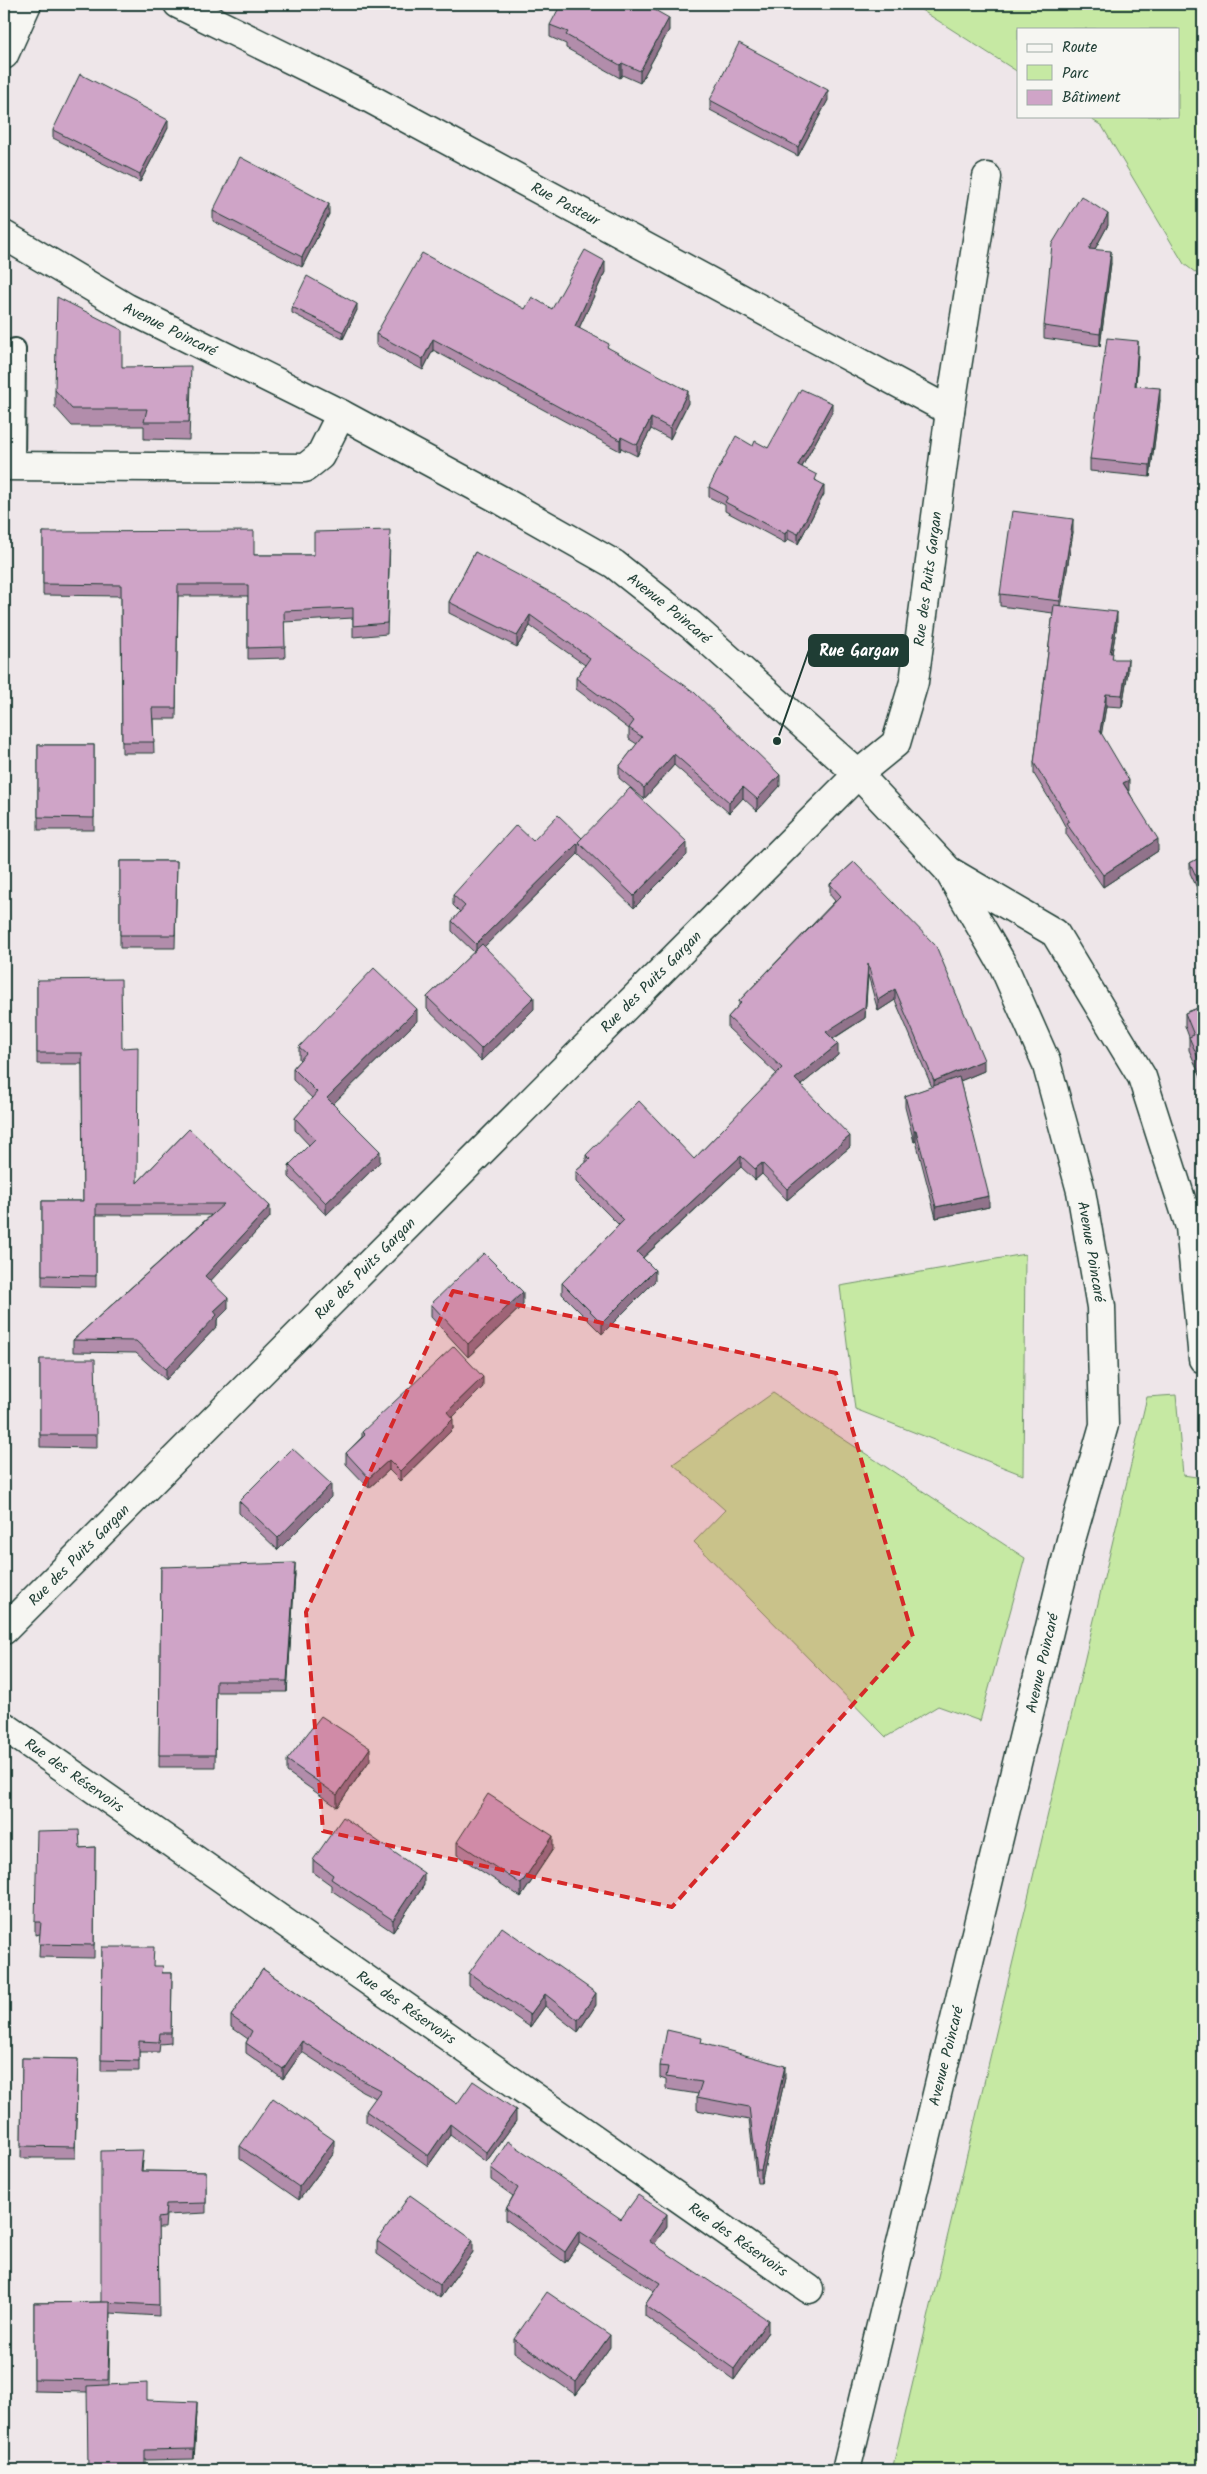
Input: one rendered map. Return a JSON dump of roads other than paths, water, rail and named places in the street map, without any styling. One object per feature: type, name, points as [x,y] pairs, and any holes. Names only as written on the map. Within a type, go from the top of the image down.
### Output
[{"type":"street","points":[[4,55],[28,4]]},
{"type":"street","name":"Rue Pasteur","points":[[178,4],[369,98],[950,411]]},
{"type":"street","name":"Rue des Puits Gargan","points":[[4,1630],[858,774],[896,743],[914,682],[950,411],[987,177]]},
{"type":"street","name":"Avenue Poincaré","points":[[4,235],[127,308],[341,414],[499,499],[614,564],[691,625],[858,774],[948,870],[1004,967],[1046,1062],[1081,1191],[1100,1307],[1104,1425],[1071,1540],[846,2470]]},
{"type":"street","points":[[9,466],[306,468],[320,456],[341,414]]},
{"type":"street","name":"Avenue Poincaré","points":[[948,870],[1055,933],[1142,1077],[1190,1226],[1203,1359]]},
{"type":"street","name":"Rue des Réservoirs","points":[[4,1726],[809,2289]]},
{"type":"lane","points":[[9,466],[15,349]]},
{"type":"place","name":"Rue Gargan","points":[[777,741]]}]
